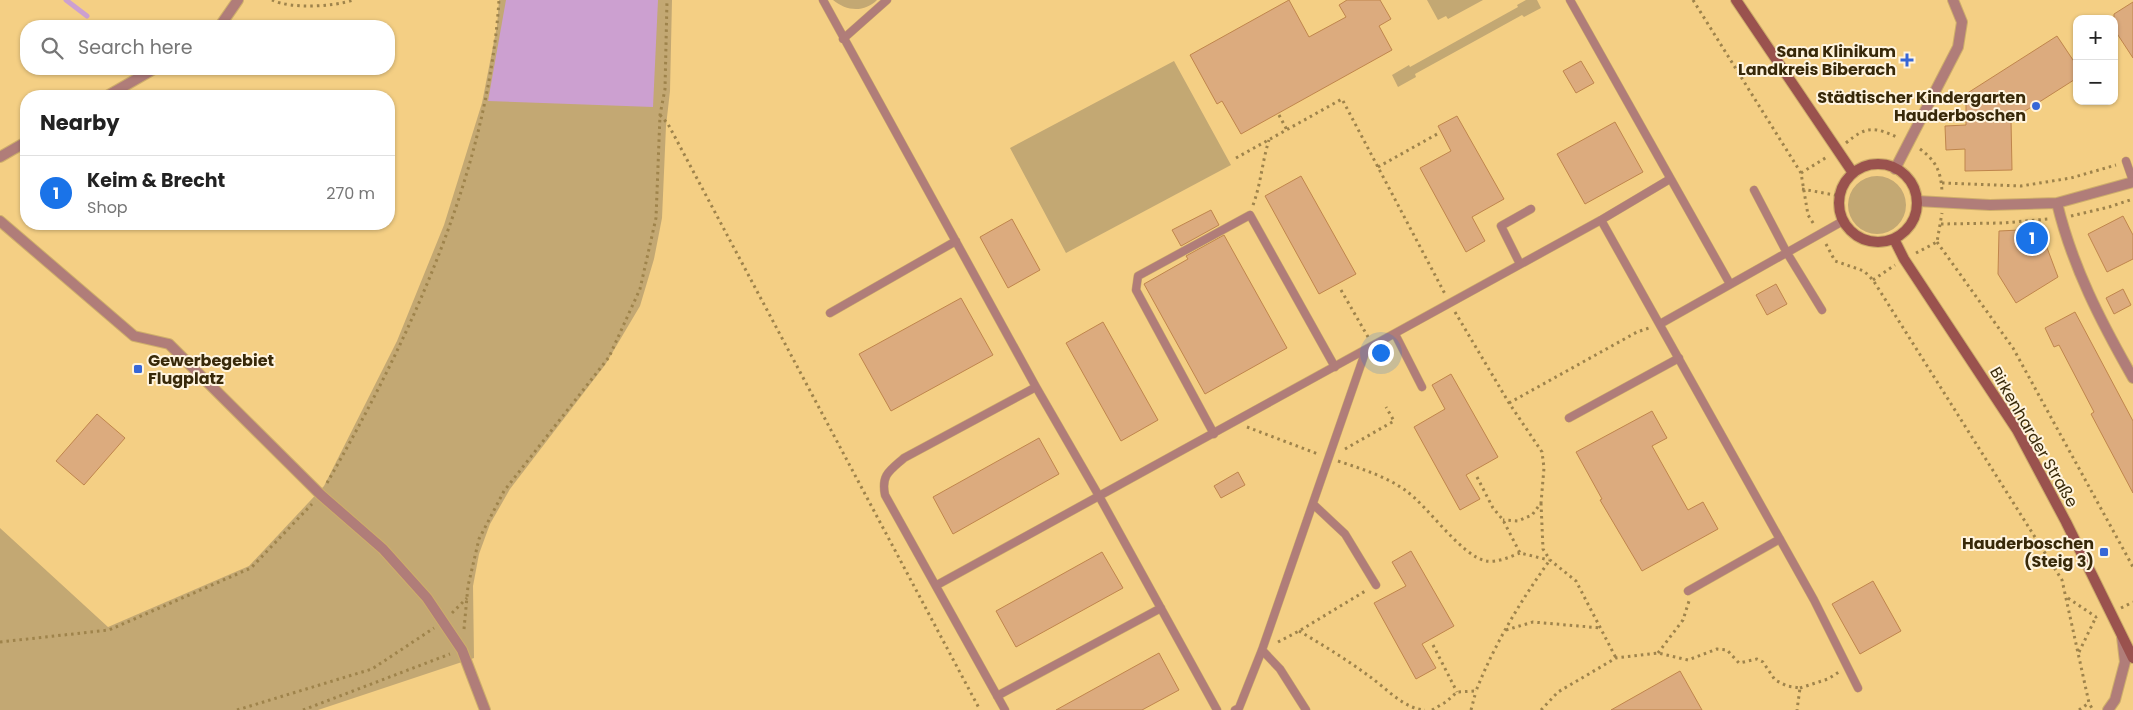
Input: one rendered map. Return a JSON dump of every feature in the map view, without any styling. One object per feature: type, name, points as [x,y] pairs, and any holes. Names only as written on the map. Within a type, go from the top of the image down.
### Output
[{"type":"main road","points":[[1736,0],[1853,174]]},
{"type":"main road","points":[[1885,165],[1895,168],[1911,182],[1917,201],[1916,213],[1911,224],[1904,233],[1894,239],[1883,242],[1871,242],[1860,238],[1850,231],[1843,221],[1840,196],[1845,183],[1853,174],[1863,168],[1885,165]]},
{"type":"main road","name":"Birkenharder Straße","points":[[1894,239],[1904,259],[2017,430],[2112,612],[2133,658]]},
{"type":"street","points":[[224,20],[238,0]]},
{"type":"street","points":[[1895,168],[1958,47],[1962,22],[1953,0]]},
{"type":"street","points":[[117,90],[144,75]]},
{"type":"street","points":[[0,157],[20,145]]},
{"type":"street","points":[[1917,201],[1990,205],[2057,202],[2133,182]]},
{"type":"street","points":[[2057,202],[2066,238],[2090,298],[2133,378]]},
{"type":"street","points":[[0,221],[134,336],[169,344],[321,495],[383,549],[427,598],[462,650],[485,710]]},
{"type":"street","points":[[2108,710],[2115,700],[2125,662],[2121,634]]},
{"type":"lane","points":[[823,0],[1036,387],[1099,496],[1217,710]]},
{"type":"lane","points":[[843,39],[887,0]]},
{"type":"lane","points":[[1570,0],[1730,284]]},
{"type":"lane","points":[[2126,161],[2133,182]]},
{"type":"lane","points":[[936,585],[1395,334],[1670,179]]},
{"type":"lane","points":[[1754,190],[1787,253],[1822,310]]},
{"type":"lane","points":[[1520,264],[1501,226],[1531,209]]},
{"type":"lane","points":[[1214,434],[1136,290],[1138,276],[1250,215],[1335,367]]},
{"type":"lane","points":[[1600,220],[1780,538],[1814,600],[1858,688]]},
{"type":"lane","points":[[1660,324],[1843,221]]},
{"type":"lane","points":[[830,313],[956,241]]},
{"type":"lane","points":[[1395,334],[1422,387]]},
{"type":"lane","points":[[1236,710],[1239,708],[1262,650],[1369,348]]},
{"type":"lane","points":[[1569,418],[1679,358]]},
{"type":"lane","points":[[1005,710],[885,496],[883,484],[887,472],[904,458],[1036,387]]},
{"type":"lane","points":[[1313,504],[1345,534],[1376,584]]},
{"type":"lane","points":[[1688,591],[1780,538]]},
{"type":"lane","points":[[997,696],[1161,608]]},
{"type":"lane","points":[[1262,650],[1280,669],[1306,710]]},
{"type":"path","points":[[272,0],[282,5],[291,5],[341,4],[353,0]]},
{"type":"path","points":[[0,642],[109,630],[251,568],[321,495],[351,443],[409,324],[447,234],[483,110],[497,26],[499,0]]},
{"type":"path","points":[[303,710],[462,650],[467,597],[479,539],[504,491],[608,356],[640,289],[656,218],[660,115],[665,89],[667,0]]},
{"type":"path","points":[[1693,0],[1801,174],[1802,189],[1808,215],[1835,261],[1864,271],[1873,280],[2062,580],[2089,703],[2093,710]]},
{"type":"path","points":[[1236,158],[1342,99],[1450,303],[1508,403],[1542,452],[1544,477],[1541,503],[1543,549],[1550,560],[1576,581],[1616,658]]},
{"type":"path","points":[[660,115],[668,124],[980,710]]},
{"type":"path","points":[[1279,115],[1287,130]]},
{"type":"path","points":[[1801,174],[1838,150],[1859,132],[1875,128],[1909,142],[1930,157],[1938,167],[1942,183],[1941,224],[1937,242],[2013,348],[2133,567]]},
{"type":"path","points":[[1378,167],[1439,134]]},
{"type":"path","points":[[1250,215],[1259,190],[1263,160],[1269,140]]},
{"type":"path","points":[[1942,183],[2021,186],[2071,178],[2126,161]]},
{"type":"path","points":[[1802,189],[1840,196]]},
{"type":"path","points":[[1873,280],[1904,259],[1937,242]]},
{"type":"path","points":[[1341,290],[1369,348]]},
{"type":"path","points":[[1508,403],[1637,332],[1660,324]]},
{"type":"path","points":[[1329,457],[1394,422],[1386,407]]},
{"type":"path","points":[[1239,420],[1248,429],[1384,477],[1406,491],[1468,552],[1487,562],[1520,553],[1550,560]]},
{"type":"path","points":[[1477,477],[1520,553]]},
{"type":"path","points":[[1503,520],[1518,521],[1532,515],[1541,503]]},
{"type":"path","points":[[1471,710],[1483,673],[1530,587],[1550,560]]},
{"type":"path","points":[[1262,650],[1299,631],[1376,584]]},
{"type":"path","points":[[1658,653],[1684,620],[1690,600],[1688,591]]},
{"type":"path","points":[[237,710],[372,670],[443,622],[467,597]]},
{"type":"path","points":[[2067,598],[2096,617]]},
{"type":"path","points":[[2079,652],[2096,617],[2112,612]]},
{"type":"path","points":[[1506,630],[1533,622],[1601,628]]},
{"type":"path","points":[[1299,631],[1361,670],[1397,698],[1417,710],[1425,710]]},
{"type":"path","points":[[1433,645],[1457,692]]},
{"type":"path","points":[[1541,710],[1558,692],[1616,658],[1658,653],[1688,660],[1717,649],[1727,650],[1739,664],[1757,659],[1762,662],[1775,680],[1787,686],[1800,688],[1828,679],[1847,667]]},
{"type":"path","points":[[1797,710],[1800,688]]},
{"type":"path","points":[[1432,710],[1446,702],[1457,692],[1476,691]]},
{"type":"path","points":[[2079,710],[2089,703]]},
{"type":"shaded area","points":[[499,0],[672,0],[670,91],[666,126],[662,218],[654,259],[640,306],[605,365],[510,489],[490,524],[479,554],[473,586],[474,658],[318,710],[0,710],[0,528],[108,627],[249,566],[324,486],[397,341],[444,225],[482,103],[497,26]]},
{"type":"shaded area","points":[[506,0],[658,0],[653,107],[488,101]]},
{"type":"shaded area","points":[[833,0],[877,0],[866,7],[855,9],[838,4]]},
{"type":"shaded area","points":[[1427,0],[1483,0],[1448,19],[1446,16],[1438,20]]},
{"type":"shaded area","points":[[1526,0],[1537,0],[1541,8],[1524,17],[1522,15],[1415,74],[1416,77],[1398,87],[1392,75],[1409,65],[1410,67],[1518,7],[1517,5]]},
{"type":"shaded area","points":[[1174,61],[1231,165],[1066,253],[1010,148]]},
{"type":"shaded area","points":[[1877,176],[1893,181],[1901,189],[1906,205],[1901,221],[1893,229],[1877,234],[1861,229],[1853,221],[1848,205],[1853,189],[1861,181]]},
{"type":"building","points":[[1289,0],[1309,37],[1346,17],[1339,5],[1347,0],[1380,0],[1391,19],[1379,26],[1392,50],[1241,134],[1222,101],[1217,104],[1190,55]]},
{"type":"building","points":[[2133,2],[2133,58],[2118,35],[2118,15],[2114,14]]},
{"type":"building","points":[[2057,36],[2073,60],[2073,81],[2011,120],[2012,170],[1965,171],[1965,149],[1946,150],[1945,126],[1966,125],[1966,94]]},
{"type":"building","points":[[1581,61],[1594,83],[1576,93],[1563,71]]},
{"type":"building","points":[[1457,116],[1504,199],[1472,217],[1485,241],[1466,252],[1420,168],[1451,151],[1438,126]]},
{"type":"building","points":[[1615,122],[1643,172],[1585,204],[1557,154]]},
{"type":"building","points":[[1301,176],[1356,274],[1319,294],[1265,196]]},
{"type":"building","points":[[1211,210],[1219,225],[1181,246],[1172,230]]},
{"type":"building","points":[[2123,216],[2133,235],[2133,259],[2107,272],[2088,234]]},
{"type":"building","points":[[1012,219],[1040,270],[1008,288],[980,237]]},
{"type":"building","points":[[2040,229],[2058,277],[2016,303],[1998,274],[1999,231]]},
{"type":"building","points":[[1224,235],[1287,348],[1205,394],[1144,284],[1188,259],[1186,256]]},
{"type":"building","points":[[1776,284],[1787,304],[1767,315],[1756,295]]},
{"type":"building","points":[[2123,289],[2131,305],[2114,314],[2106,298]]},
{"type":"building","points":[[961,298],[993,355],[891,411],[859,354]]},
{"type":"building","points":[[2075,312],[2133,421],[2133,493],[2091,414],[2094,412],[2059,345],[2054,347],[2045,328]]},
{"type":"building","points":[[1103,322],[1158,420],[1121,441],[1066,343]]},
{"type":"building","points":[[1451,374],[1498,457],[1466,475],[1480,499],[1460,510],[1414,427],[1445,409],[1432,385]]},
{"type":"building","points":[[1652,411],[1667,438],[1652,446],[1688,510],[1703,502],[1718,529],[1642,571],[1600,500],[1602,499],[1576,452]]},
{"type":"building","points":[[97,414],[125,438],[84,485],[56,461]]},
{"type":"building","points":[[1039,438],[1059,474],[953,534],[933,497]]},
{"type":"building","points":[[1238,472],[1245,485],[1221,498],[1214,486]]},
{"type":"building","points":[[1411,551],[1454,626],[1422,644],[1436,668],[1416,679],[1374,603],[1406,586],[1392,562]]},
{"type":"building","points":[[1102,552],[1123,588],[1016,647],[996,611]]},
{"type":"building","points":[[1873,581],[1901,631],[1860,654],[1832,604]]},
{"type":"building","points":[[1159,653],[1179,690],[1142,710],[1056,710]]},
{"type":"building","points":[[1680,671],[1702,710],[1611,710]]},
{"type":"waterway","points":[[66,0],[87,16]]},
{"type":"place","name":"Sana Klinikum Landkreis Biberach","points":[[1907,60]]},
{"type":"place","name":"Städtischer Kindergarten Hauderboschen","points":[[2036,106]]},
{"type":"place","name":"Keim & Brecht","points":[[2032,238]]},
{"type":"place","name":"Gewerbegebiet Flugplatz","points":[[138,369]]},
{"type":"place","name":"Hauderboschen (Steig 3)","points":[[2104,552]]}]
